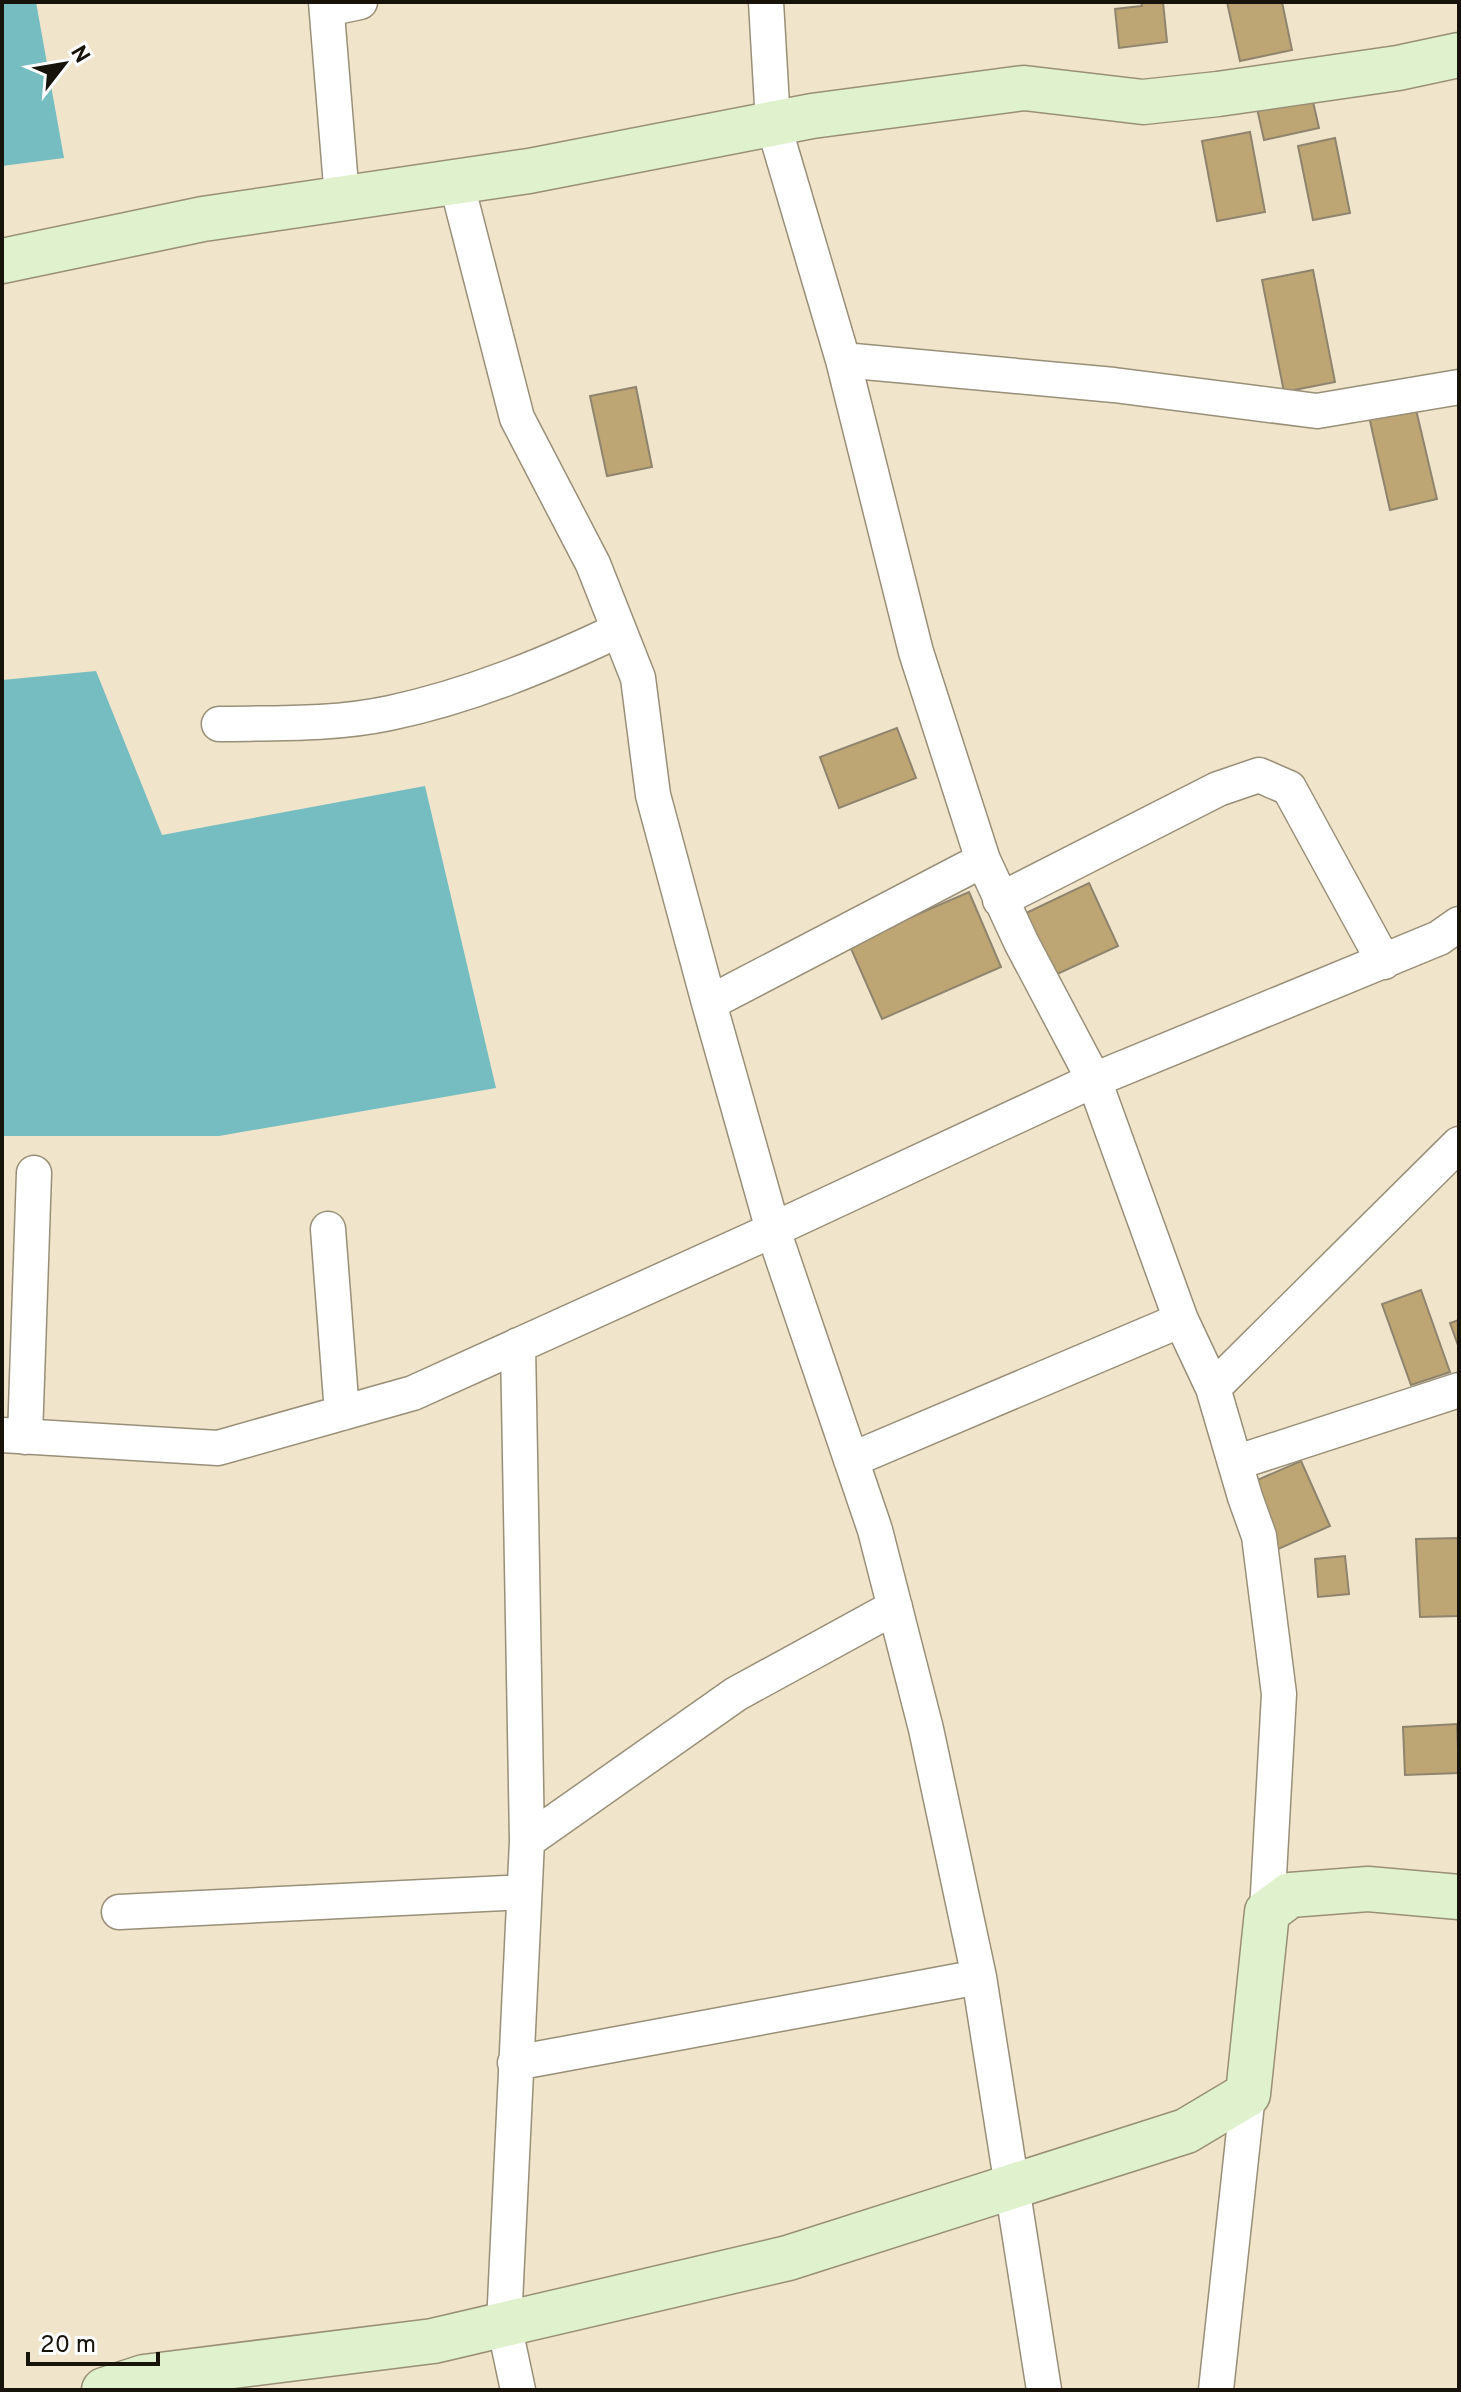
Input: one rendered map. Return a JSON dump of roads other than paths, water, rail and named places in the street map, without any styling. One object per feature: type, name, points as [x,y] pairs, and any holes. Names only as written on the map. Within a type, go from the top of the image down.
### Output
[{"type":"street","points":[[766,2],[773,123],[843,360],[916,652],[983,860],[1000,900],[1094,1080],[1181,1320],[1213,1388],[1259,1536],[1279,1694],[1267,1912],[1216,2390]]},
{"type":"street","points":[[338,4],[342,198]]},
{"type":"street","points":[[2,261],[203,219],[529,171],[812,116],[1024,88],[1143,102],[1398,68],[1459,55]]},
{"type":"street","points":[[456,181],[517,418],[593,564],[638,678],[653,795],[709,1003],[773,1230],[875,1530],[926,1729],[979,1977],[1044,2390]]},
{"type":"street","points":[[843,360],[1114,385],[1317,411],[1459,387]]},
{"type":"street","points":[[219,724],[318,723],[389,713],[490,686],[619,630]]},
{"type":"street","points":[[1000,900],[1218,789],[1259,775],[1289,788],[1384,962]]},
{"type":"street","points":[[709,1003],[983,860]]},
{"type":"street","points":[[34,1173],[13,1436],[218,1448],[413,1393],[1094,1080],[1384,962],[1439,938],[1459,924]]},
{"type":"street","points":[[1213,1388],[1459,1144]]},
{"type":"street","points":[[328,1229],[342,1413]]},
{"type":"street","points":[[851,1460],[1181,1320]]},
{"type":"street","points":[[518,1345],[527,1841],[504,2324],[518,2390]]},
{"type":"street","points":[[1235,1463],[1459,1390]]},
{"type":"street","points":[[527,1841],[736,1694],[895,1607]]},
{"type":"street","points":[[1267,1912],[1290,1895],[1368,1889],[1459,1897]]},
{"type":"street","points":[[119,1912],[524,1892]]},
{"type":"street","points":[[515,2063],[979,1977]]},
{"type":"street","points":[[104,2390],[144,2377],[433,2341],[788,2258],[1186,2131],[1248,2094]]},
{"type":"water","points":[[2,2],[36,2],[64,158],[2,166]]},
{"type":"water","points":[[96,671],[162,835],[425,786],[496,1088],[219,1136],[2,1136],[2,680]]}]
